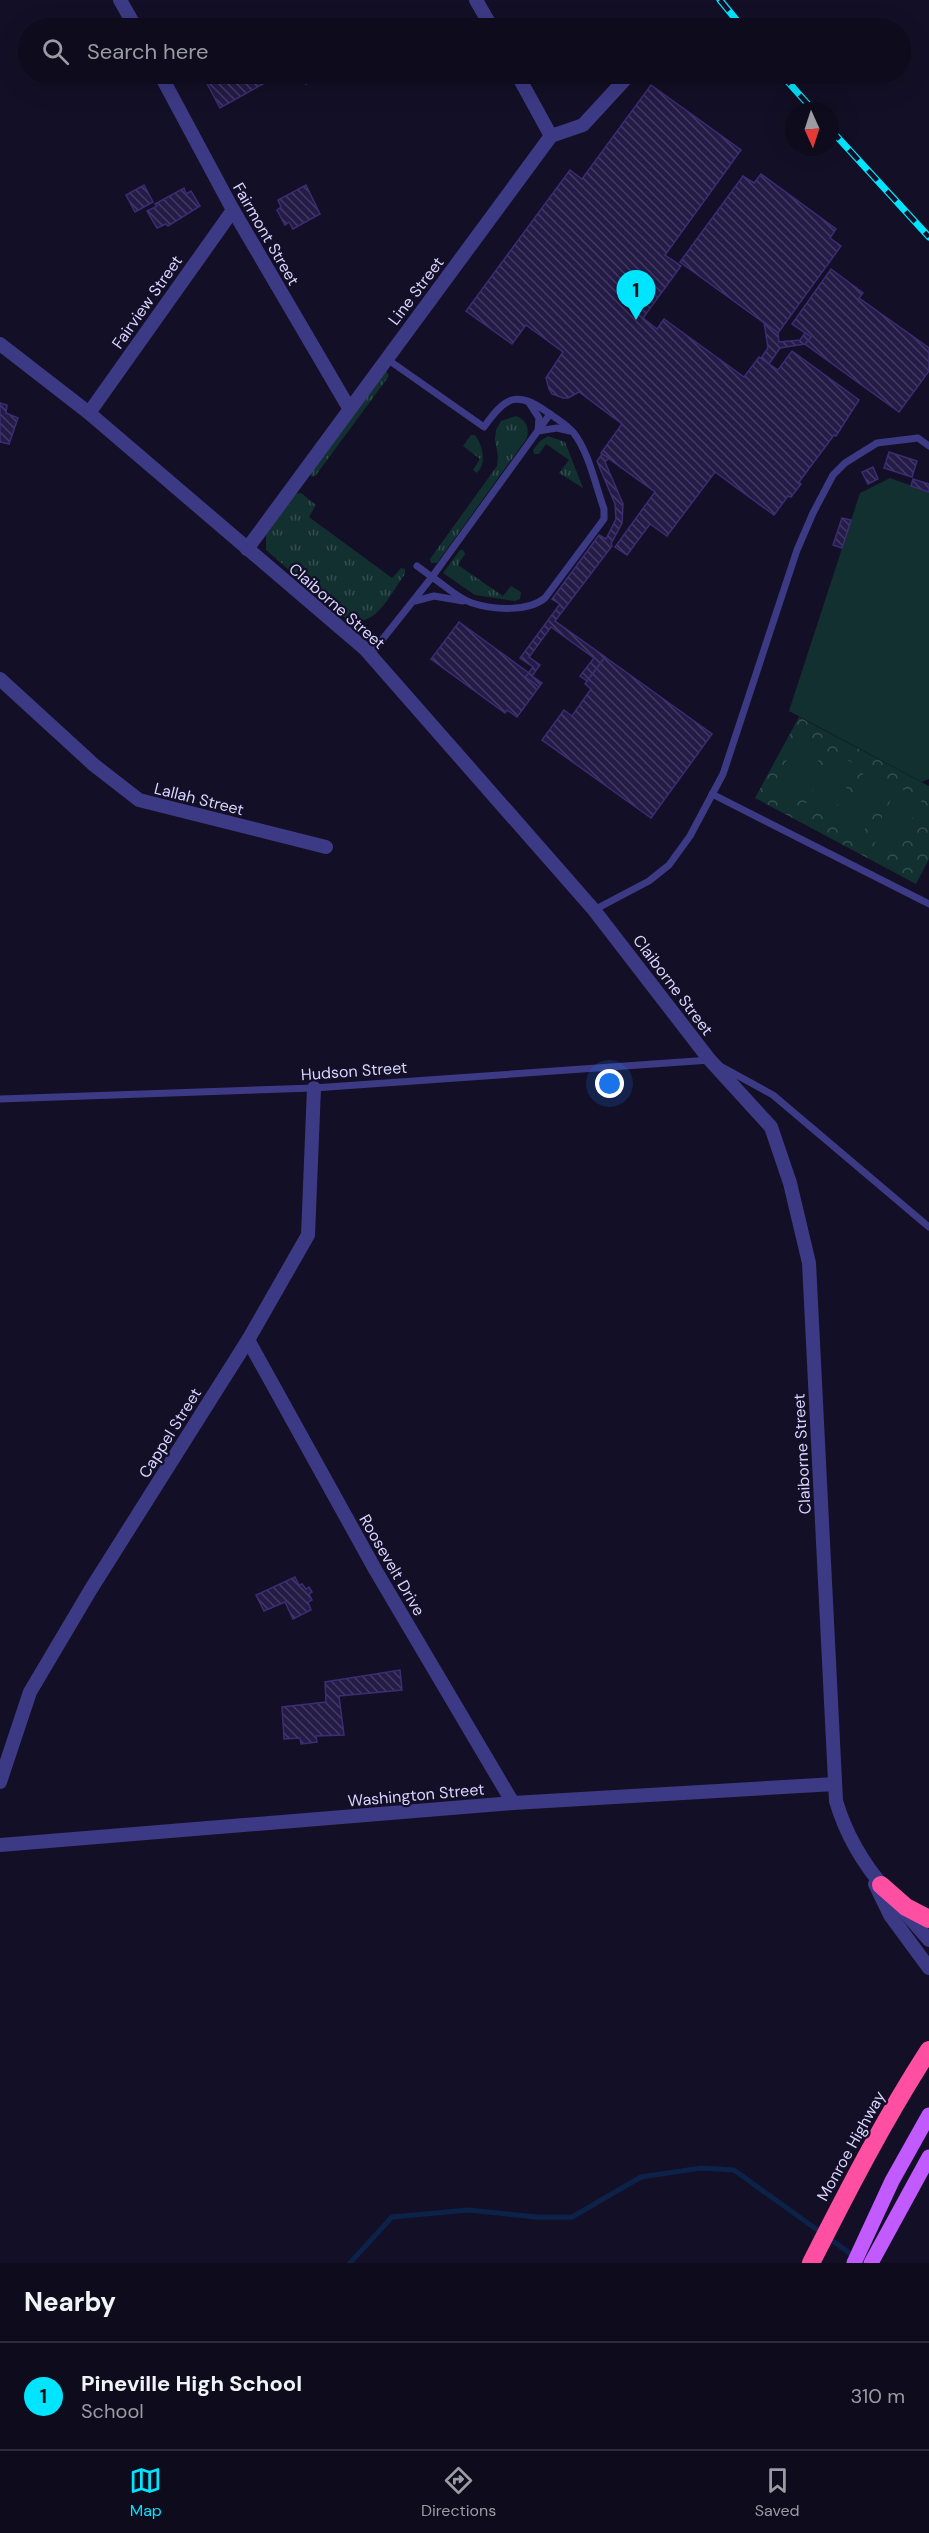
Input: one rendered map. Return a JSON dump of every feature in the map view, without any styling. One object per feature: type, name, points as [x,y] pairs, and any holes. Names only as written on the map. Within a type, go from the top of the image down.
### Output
[{"type":"highway","points":[[875,1878],[906,1906],[929,1919]]},
{"type":"highway","name":"Monroe Highway","points":[[811,2263],[851,2184],[929,2049]]},
{"type":"main road","points":[[854,2263],[881,2205],[929,2115]]},
{"type":"main road","points":[[871,2263],[929,2157]]},
{"type":"street","points":[[120,0],[130,18]]},
{"type":"street","points":[[476,0],[486,18]]},
{"type":"street","name":"Fairmont Street","points":[[165,84],[233,210],[349,408]]},
{"type":"street","points":[[522,84],[551,136],[584,125],[621,84]]},
{"type":"street","name":"Line Street","points":[[247,549],[551,136]]},
{"type":"street","name":"Fairview Street","points":[[89,413],[233,210]]},
{"type":"street","name":"Claiborne Street","points":[[0,344],[89,413],[370,655],[594,910],[709,1059],[771,1127],[789,1183],[809,1263],[835,1784],[842,1819],[859,1856],[929,1940]]},
{"type":"street","name":"Lallah Street","points":[[0,679],[94,765],[140,801],[326,847]]},
{"type":"street","name":"Cappel Street","points":[[0,1782],[30,1692],[91,1589],[248,1341],[308,1235],[314,1088]]},
{"type":"street","name":"Roosevelt Drive","points":[[248,1341],[376,1571],[513,1803]]},
{"type":"street","name":"Washington Street","points":[[0,1845],[513,1803],[835,1784]]},
{"type":"street","name":"Claiborne Street","points":[[875,1878],[879,1895],[890,1915],[929,1968]]},
{"type":"lane","points":[[386,358],[484,427],[498,407],[507,401],[520,399],[528,401],[550,414],[573,432],[582,449],[604,508],[604,519],[552,590],[537,605],[523,609],[434,596],[412,603]]},
{"type":"lane","points":[[528,401],[539,418],[538,431]]},
{"type":"lane","points":[[370,655],[432,577],[550,414]]},
{"type":"lane","points":[[538,431],[557,428],[573,432]]},
{"type":"lane","points":[[594,910],[649,881],[669,865],[690,836],[723,774],[766,638],[797,550],[833,475],[845,463],[878,442],[918,438],[929,446]]},
{"type":"lane","points":[[417,566],[471,603]]},
{"type":"lane","points":[[712,794],[928,903]]},
{"type":"lane","points":[[709,1059],[773,1095],[929,1227]]},
{"type":"lane","name":"Hudson Street","points":[[0,1099],[314,1088],[709,1059]]},
{"type":"green space","points":[[386,371],[389,376],[316,475],[312,477],[310,473]]},
{"type":"green space","points":[[516,416],[526,425],[527,438],[437,563],[431,563],[430,559],[497,466],[495,439],[496,430],[501,421]]},
{"type":"green space","points":[[471,435],[475,435],[478,439],[483,454],[482,464],[477,473],[473,470],[480,459],[463,446]]},
{"type":"green space","points":[[548,436],[565,442],[583,488],[559,473],[569,460],[546,444],[539,454],[534,454],[533,450],[540,441]]},
{"type":"green space","points":[[890,478],[929,492],[929,779],[922,782],[789,711],[860,493]]},
{"type":"green space","points":[[301,493],[316,505],[309,517],[392,578],[401,568],[405,569],[405,574],[381,608],[365,620],[346,619],[266,550],[266,532],[294,494]]},
{"type":"green space","points":[[460,550],[463,550],[465,554],[458,565],[503,596],[511,586],[521,592],[520,599],[515,601],[475,595],[443,573]]},
{"type":"green space","points":[[799,717],[929,786],[929,859],[916,884],[755,798]]},
{"type":"green space","points":[[800,735],[825,748],[797,801],[772,788]]},
{"type":"green space","points":[[833,752],[858,766],[830,818],[805,805]]},
{"type":"green space","points":[[865,770],[890,783],[861,836],[837,823]]},
{"type":"green space","points":[[898,787],[922,800],[894,852],[870,840]]},
{"type":"building","points":[[207,84],[263,84],[220,108]]},
{"type":"building","points":[[651,85],[741,150],[665,255],[681,266],[643,318],[657,329],[664,319],[744,377],[759,357],[778,370],[792,351],[859,400],[836,436],[834,435],[799,482],[801,484],[791,497],[788,496],[774,515],[715,472],[667,536],[650,524],[627,555],[615,547],[655,492],[601,453],[622,424],[579,392],[568,398],[552,394],[546,378],[563,352],[526,325],[512,344],[466,311],[570,170],[582,179]]},
{"type":"building","points":[[761,174],[836,229],[830,238],[841,246],[778,333],[680,262],[743,176],[754,183]]},
{"type":"building","points":[[144,185],[153,202],[135,212],[126,195]]},
{"type":"building","points":[[306,185],[320,214],[293,229],[289,222],[285,225],[277,210],[281,207],[278,200]]},
{"type":"building","points":[[184,188],[186,194],[191,191],[200,206],[168,226],[166,224],[157,228],[147,211]]},
{"type":"building","points":[[831,269],[863,293],[859,298],[929,348],[929,371],[899,412],[805,344],[811,337],[792,324]]},
{"type":"building","points":[[764,322],[778,333],[779,342],[800,340],[805,333],[811,337],[805,344],[780,348],[769,364],[761,358],[768,348]]},
{"type":"building","points":[[0,403],[7,405],[6,413],[18,418],[9,444],[0,442]]},
{"type":"building","points":[[889,452],[917,461],[912,477],[884,468]]},
{"type":"building","points":[[602,454],[609,458],[605,462],[623,504],[622,523],[612,546],[555,621],[605,657],[587,681],[580,676],[594,658],[551,627],[529,657],[540,665],[532,676],[542,683],[539,687],[525,677],[533,667],[520,658],[560,604],[552,599],[599,535],[606,539],[616,519],[615,504],[597,461]]},
{"type":"building","points":[[873,467],[878,479],[868,484],[862,472]]},
{"type":"building","points":[[913,479],[929,484],[929,492],[911,486]]},
{"type":"building","points":[[842,518],[851,520],[842,548],[833,545]]},
{"type":"building","points":[[459,622],[529,673],[525,677],[539,687],[517,717],[507,710],[505,713],[431,659]]},
{"type":"building","points":[[605,657],[712,734],[651,818],[542,740],[564,710],[572,716],[591,689],[585,684]]},
{"type":"building","points":[[295,1577],[299,1585],[302,1584],[306,1589],[309,1587],[312,1592],[309,1594],[312,1600],[308,1602],[311,1610],[293,1619],[285,1602],[264,1611],[256,1595]]},
{"type":"building","points":[[400,1670],[402,1690],[339,1696],[344,1735],[316,1736],[317,1742],[301,1744],[300,1738],[284,1739],[282,1707],[326,1702],[325,1682]]},
{"type":"waterway","points":[[350,2263],[392,2217],[468,2210],[536,2217],[572,2217],[641,2177],[701,2168],[734,2170],[855,2257]]},
{"type":"railway","points":[[720,0],[735,18]]},
{"type":"railway","points":[[790,84],[806,102]]},
{"type":"railway","points":[[839,139],[929,237]]},
{"type":"place","name":"Pineville High School","points":[[636,320]]}]
